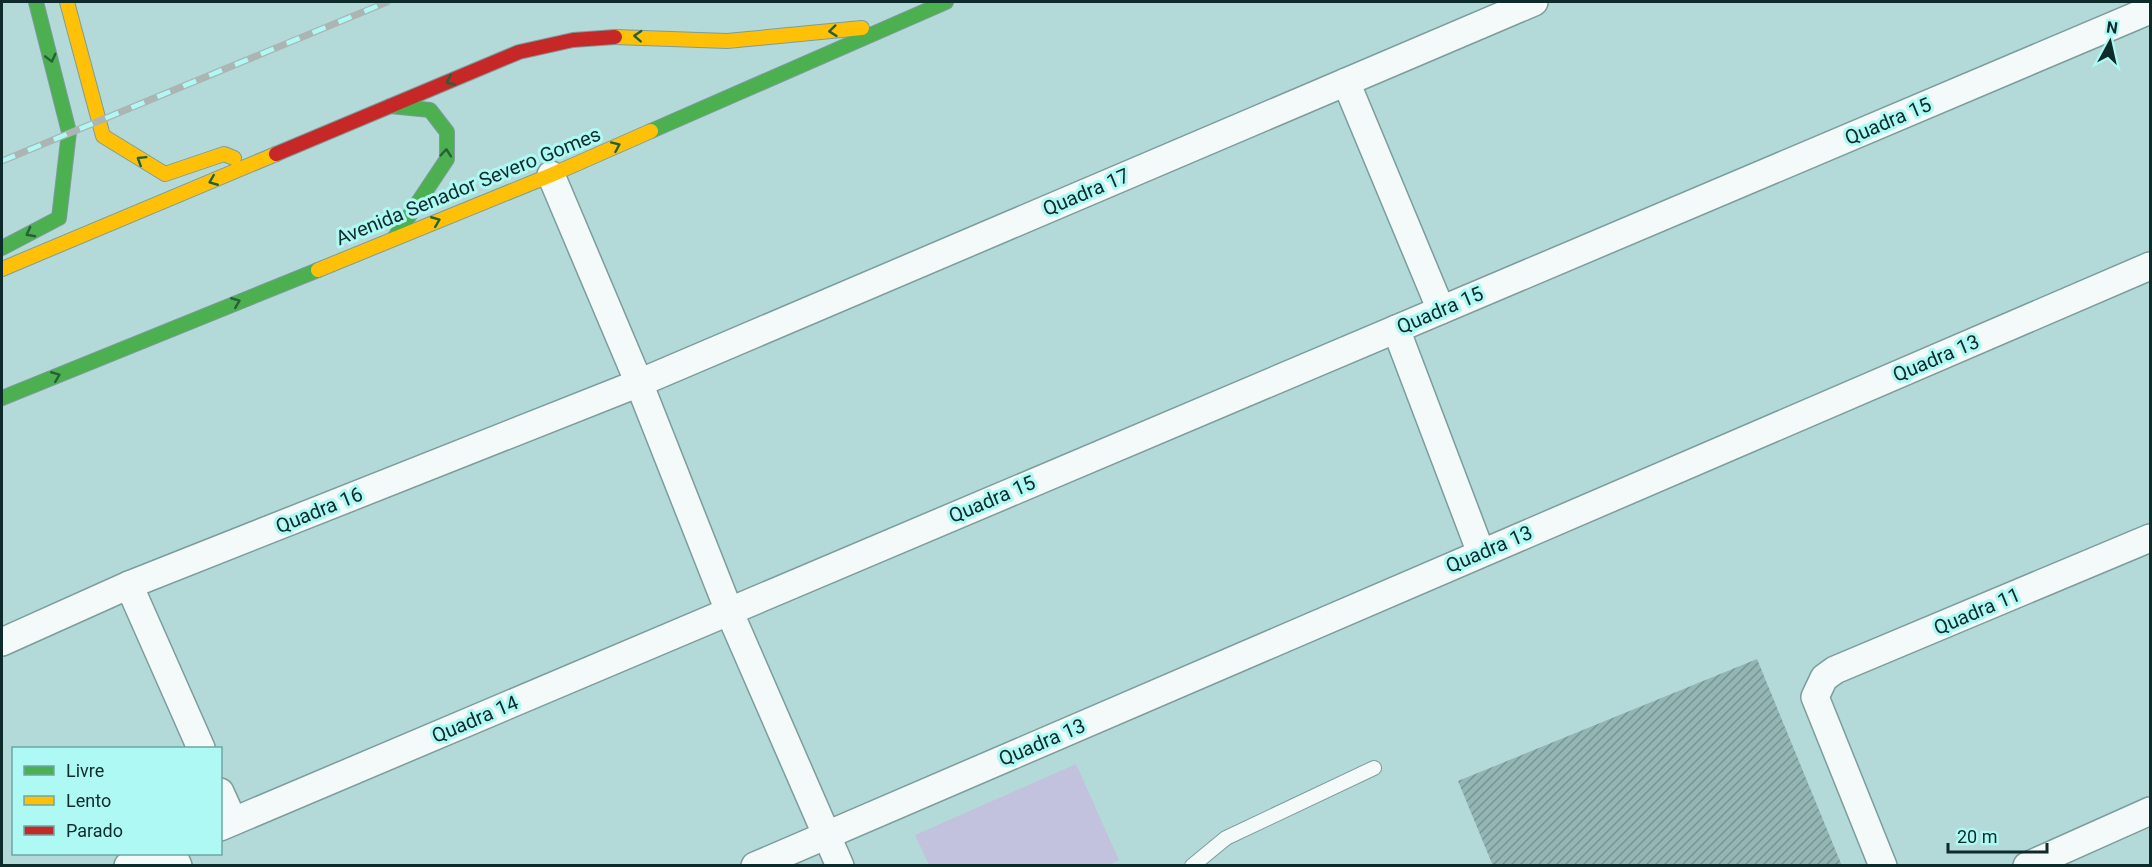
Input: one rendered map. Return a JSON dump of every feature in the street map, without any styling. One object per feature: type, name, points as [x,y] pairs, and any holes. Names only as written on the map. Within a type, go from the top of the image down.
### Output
[{"type":"street","points":[[2,248],[59,218],[69,132],[36,2]]},
{"type":"street","points":[[67,2],[103,136],[165,174],[224,154],[253,165]]},
{"type":"street","name":"Avenida Senador Severo Gomes","points":[[2,398],[550,175],[946,2]]},
{"type":"street","name":"Quadra 17","points":[[639,383],[1534,2]]},
{"type":"street","name":"Quadra 15","points":[[729,611],[2151,10]]},
{"type":"street","points":[[2,269],[519,52],[573,40],[628,36],[727,41],[891,25]]},
{"type":"street","points":[[1347,82],[1441,310]]},
{"type":"street","points":[[390,106],[430,110],[447,132],[447,159],[395,237]]},
{"type":"street","points":[[550,175],[639,383],[729,611],[840,866]]},
{"type":"street","name":"Quadra 13","points":[[755,866],[2151,266]]},
{"type":"street","points":[[1396,329],[1481,553]]},
{"type":"street","name":"Quadra 16","points":[[2,642],[129,585],[639,383]]},
{"type":"street","name":"Quadra 11","points":[[1883,866],[1815,697],[1824,678],[1835,670],[2151,538]]},
{"type":"street","points":[[129,585],[201,747]]},
{"type":"street","name":"Quadra 14","points":[[227,824],[729,611]]},
{"type":"street","points":[[222,801],[227,824]]},
{"type":"street","points":[[2027,866],[2151,812]]},
{"type":"street","points":[[128,866],[156,855]]},
{"type":"lane","points":[[1192,866],[1226,838],[1374,768]]},
{"type":"shaded area","points":[[1076,764],[1119,860],[1107,866],[929,865],[915,835]]},
{"type":"building","points":[[1757,659],[1842,866],[1493,866],[1458,781]]},
{"type":"railway","points":[[2,161],[387,2]]},
{"type":"traffic: fast","points":[[2,248],[59,218],[69,132],[36,2]]},
{"type":"traffic: fast","points":[[651,131],[946,2]]},
{"type":"traffic: fast","points":[[390,106],[430,110],[447,132],[447,159],[395,237]]},
{"type":"traffic: fast","points":[[2,398],[318,270]]},
{"type":"traffic: slow","points":[[67,2],[103,136],[165,174],[224,154],[234,158]]},
{"type":"traffic: slow","points":[[615,37],[727,41],[862,28]]},
{"type":"traffic: slow","points":[[318,270],[551,175],[651,131]]},
{"type":"traffic: slow","points":[[2,269],[276,154]]},
{"type":"traffic: jam","points":[[276,154],[519,52],[573,40],[615,37]]}]
